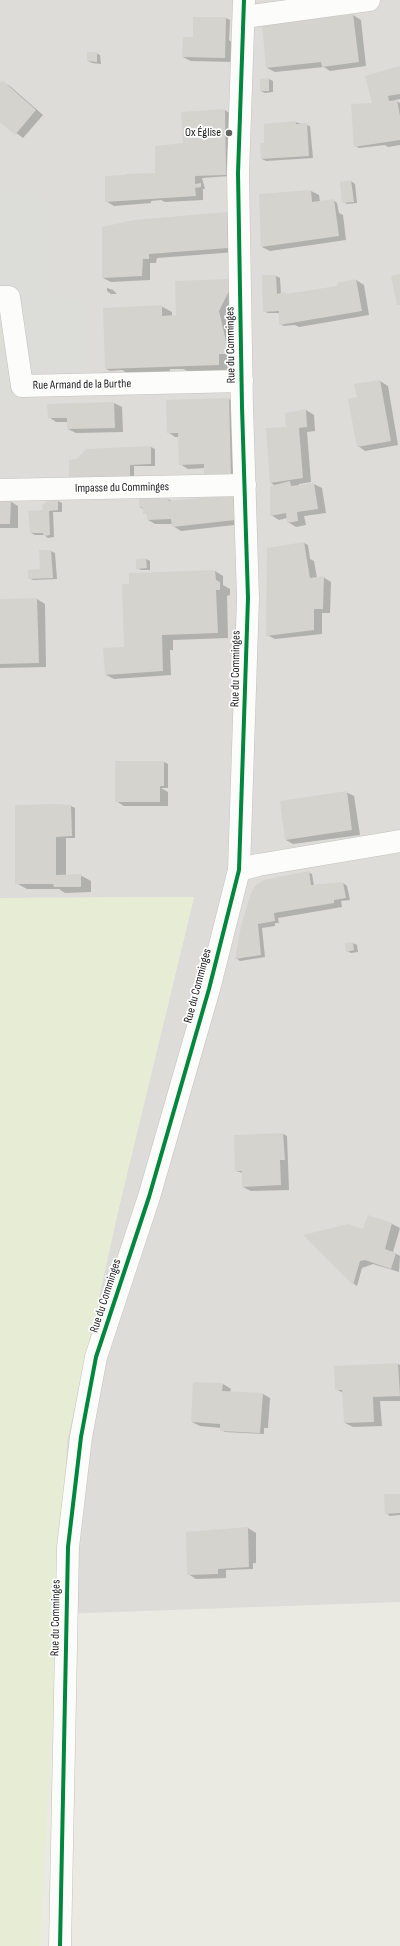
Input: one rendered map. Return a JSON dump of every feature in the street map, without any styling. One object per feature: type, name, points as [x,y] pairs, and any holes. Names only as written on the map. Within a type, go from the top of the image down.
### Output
[{"type":"street","points":[[244,9],[369,0]]},
{"type":"street","name":"Rue du Comminges","points":[[60,1946],[68,1547],[81,1437],[96,1357],[149,1197],[209,988],[239,870],[248,598],[244,485],[238,173],[244,9]]},
{"type":"street","name":"Rue Armand de la Burthe","points":[[0,297],[9,297],[22,386],[242,381]]},
{"type":"street","name":"Impasse du Comminges","points":[[0,490],[244,485]]},
{"type":"street","points":[[239,870],[273,862],[400,841]]},
{"type":"shaded area","points":[[0,0],[400,0],[400,1602],[57,1614],[67,1441],[119,1207],[194,897],[0,898]]},
{"type":"shaded area","points":[[0,193],[46,194],[48,298],[87,299],[89,368],[38,371],[12,400],[0,403]]},
{"type":"green space","points":[[194,897],[119,1207],[67,1441],[40,1946],[0,1946],[0,898]]},
{"type":"building","points":[[353,14],[359,62],[322,67],[321,62],[266,68],[262,23]]},
{"type":"building","points":[[193,17],[226,17],[225,58],[182,57],[183,37],[193,37]]},
{"type":"building","points":[[87,52],[97,52],[97,62],[87,61]]},
{"type":"building","points":[[400,66],[400,94],[388,96],[389,101],[397,100],[400,116],[400,140],[354,147],[351,104],[372,103],[365,76]]},
{"type":"building","points":[[269,78],[269,91],[260,91],[260,79]]},
{"type":"building","points":[[3,81],[36,110],[15,135],[0,122],[0,82]]},
{"type":"building","points":[[225,109],[226,175],[195,176],[195,184],[201,183],[201,187],[195,188],[196,196],[105,202],[105,176],[155,173],[155,146],[183,143],[181,112]]},
{"type":"building","points":[[296,121],[296,124],[307,123],[309,156],[261,159],[260,143],[264,143],[264,124]]},
{"type":"building","points":[[351,180],[354,202],[342,203],[340,182]]},
{"type":"building","points":[[311,190],[312,202],[334,199],[339,236],[261,247],[259,194]]},
{"type":"building","points":[[227,212],[228,248],[149,254],[149,259],[143,259],[142,276],[102,278],[102,227],[134,220]]},
{"type":"building","points":[[400,274],[400,305],[397,305],[391,276]]},
{"type":"building","points":[[262,275],[276,275],[277,294],[337,286],[337,283],[356,279],[362,311],[279,325],[279,311],[263,312]]},
{"type":"building","points":[[229,279],[229,291],[219,311],[229,354],[219,354],[219,365],[105,369],[103,308],[162,305],[162,316],[176,315],[175,281]]},
{"type":"building","points":[[380,380],[391,441],[357,447],[348,399],[357,397],[354,384]]},
{"type":"building","points":[[229,398],[231,476],[204,476],[204,464],[179,465],[178,433],[167,433],[166,400]]},
{"type":"building","points":[[114,402],[115,428],[67,429],[67,418],[48,418],[47,404]]},
{"type":"building","points":[[306,409],[307,427],[299,428],[303,478],[270,483],[266,428],[286,427],[285,413]]},
{"type":"building","points":[[151,446],[151,464],[130,465],[130,485],[69,481],[69,460],[77,459],[86,449]]},
{"type":"building","points":[[290,481],[291,486],[314,483],[318,509],[297,512],[298,521],[287,523],[286,513],[270,516],[270,486]]},
{"type":"building","points":[[233,495],[235,520],[172,527],[171,519],[147,520],[147,514],[143,514],[142,507],[139,508],[139,499],[168,498],[169,501]]},
{"type":"building","points":[[0,500],[11,500],[10,524],[0,524]]},
{"type":"building","points":[[58,500],[58,510],[49,511],[50,535],[44,536],[43,533],[30,533],[28,511],[43,510],[42,505],[48,501]]},
{"type":"building","points":[[304,542],[310,578],[324,576],[323,609],[314,609],[314,630],[266,636],[267,548]]},
{"type":"building","points":[[39,550],[51,550],[53,578],[28,579],[28,570],[40,569]]},
{"type":"building","points":[[146,558],[147,568],[136,569],[136,559]]},
{"type":"building","points":[[215,570],[216,580],[220,582],[220,590],[216,590],[218,633],[162,635],[163,671],[105,675],[103,648],[124,647],[122,584],[129,584],[129,573]]},
{"type":"building","points":[[37,598],[39,663],[0,664],[0,599]]},
{"type":"building","points":[[115,761],[164,761],[164,786],[160,786],[160,802],[115,802]]},
{"type":"building","points":[[347,791],[352,830],[285,840],[280,801]]},
{"type":"building","points":[[15,805],[71,805],[72,836],[56,837],[56,875],[81,874],[81,887],[54,887],[53,884],[15,884]]},
{"type":"building","points":[[309,871],[311,885],[343,882],[346,898],[334,900],[334,903],[274,913],[275,921],[258,924],[261,955],[235,959],[241,926],[251,893],[255,886],[264,880]]},
{"type":"building","points":[[353,942],[354,950],[346,952],[345,943]]},
{"type":"building","points":[[283,1133],[285,1160],[280,1160],[281,1185],[242,1187],[242,1171],[235,1171],[234,1135]]},
{"type":"building","points":[[368,1215],[392,1223],[385,1249],[396,1253],[391,1269],[365,1260],[360,1261],[353,1285],[303,1235],[348,1224],[363,1229]]},
{"type":"building","points":[[398,1363],[400,1396],[373,1397],[374,1422],[344,1423],[342,1390],[335,1390],[334,1366]]},
{"type":"building","points":[[193,1382],[223,1383],[222,1391],[263,1393],[260,1433],[220,1431],[220,1424],[191,1422]]},
{"type":"building","points":[[384,1494],[400,1494],[400,1513],[385,1514]]},
{"type":"building","points":[[248,1527],[249,1567],[218,1569],[218,1574],[187,1575],[186,1532]]},
{"type":"cycle path","points":[[60,1946],[68,1547],[81,1437],[96,1357],[149,1197],[209,989],[239,870],[248,598],[242,407],[238,173],[244,0]]},
{"type":"place","name":"Ox Église","points":[[229,133]]}]
